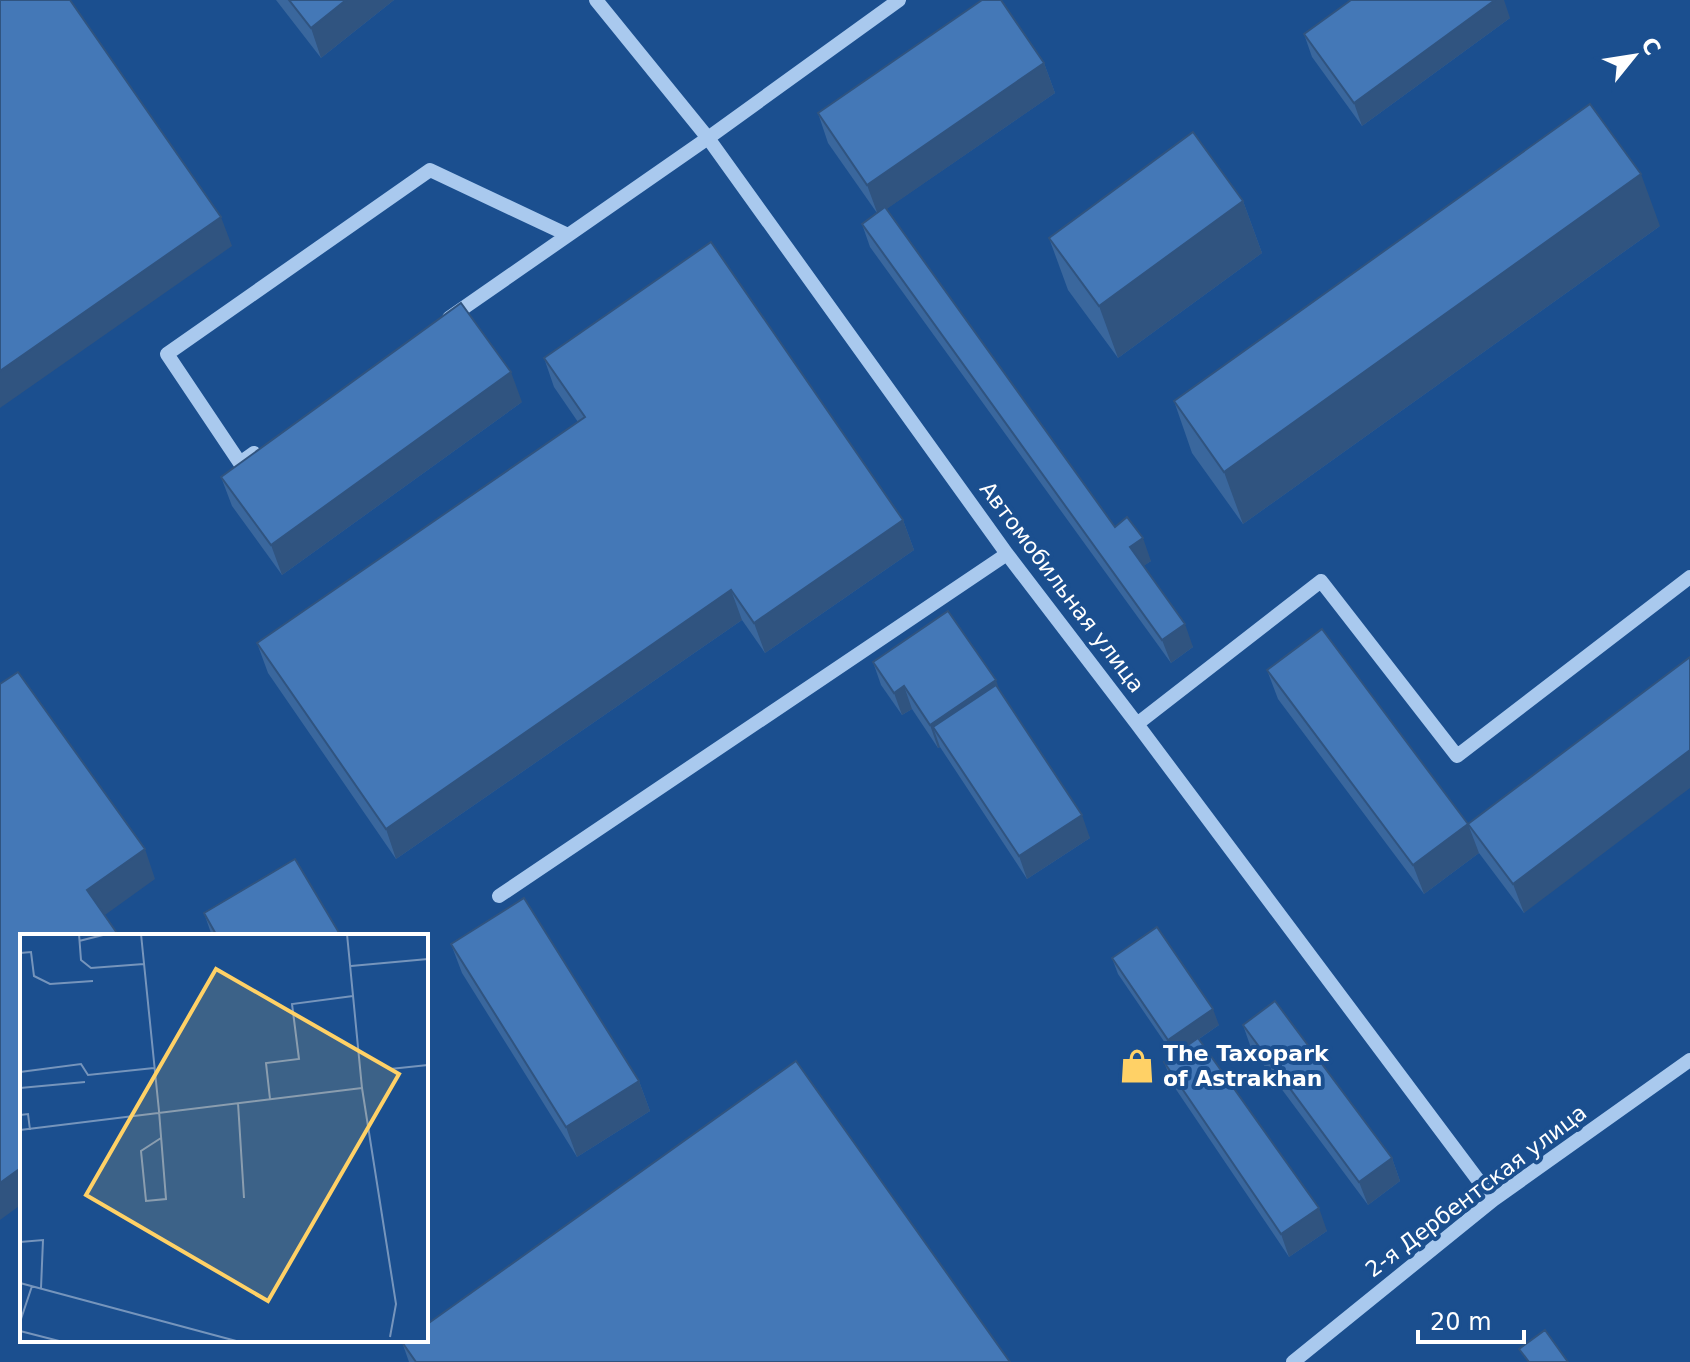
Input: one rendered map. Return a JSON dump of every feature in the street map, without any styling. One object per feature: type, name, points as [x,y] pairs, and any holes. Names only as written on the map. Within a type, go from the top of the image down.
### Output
[{"type":"street","name":"Автомобильная улица","points":[[596,0],[708,138],[1007,554],[1493,1200]]},
{"type":"street","points":[[437,326],[708,138],[899,0]]},
{"type":"street","points":[[267,445],[240,463],[167,354],[430,170],[568,235]]},
{"type":"street","points":[[499,896],[1007,554]]},
{"type":"street","points":[[1137,724],[1321,581],[1457,756],[1690,577]]},
{"type":"street","name":"2-я Дербентская улица","points":[[1293,1362],[1493,1200],[1690,1060]]},
{"type":"building","points":[[0,0],[70,0],[221,217],[0,371]]},
{"type":"building","points":[[289,0],[346,0],[311,28]]},
{"type":"building","points":[[982,0],[1001,0],[1044,63],[867,185],[818,113]]},
{"type":"building","points":[[1351,0],[1495,0],[1354,103],[1304,34]]},
{"type":"building","points":[[1590,104],[1641,174],[1224,472],[1174,401]]},
{"type":"building","points":[[1193,132],[1243,201],[1099,306],[1049,238]]},
{"type":"building","points":[[885,207],[1115,527],[1127,517],[1143,538],[1130,547],[1185,624],[1162,640],[862,224]]},
{"type":"building","points":[[711,242],[903,520],[754,623],[731,590],[386,829],[257,643],[585,417],[544,358]]},
{"type":"building","points":[[461,303],[511,372],[271,545],[221,477]]},
{"type":"building","points":[[948,611],[996,680],[930,725],[904,686],[894,693],[873,662]]},
{"type":"building","points":[[1322,629],[1468,824],[1413,865],[1267,670]]},
{"type":"building","points":[[1690,657],[1690,750],[1513,884],[1468,824]]},
{"type":"building","points":[[18,672],[145,849],[87,890],[118,934],[20,934],[20,1168],[0,1183],[0,684]]},
{"type":"building","points":[[996,685],[1082,815],[1019,856],[933,727]]},
{"type":"building","points":[[295,859],[340,934],[216,934],[204,913]]},
{"type":"building","points":[[524,898],[639,1081],[566,1127],[451,944]]},
{"type":"building","points":[[1157,927],[1213,1009],[1168,1040],[1112,958]]},
{"type":"building","points":[[1275,1001],[1392,1158],[1359,1182],[1243,1025]]},
{"type":"building","points":[[1198,1038],[1319,1208],[1281,1234],[1164,1062]]},
{"type":"building","points":[[796,1061],[1010,1362],[416,1362],[402,1342],[428,1342],[428,1324]]},
{"type":"building","points":[[1545,1330],[1568,1362],[1529,1362],[1519,1349]]},
{"type":"place","name":"The Taxopark of Astrakhan","points":[[1137,1066]]}]
